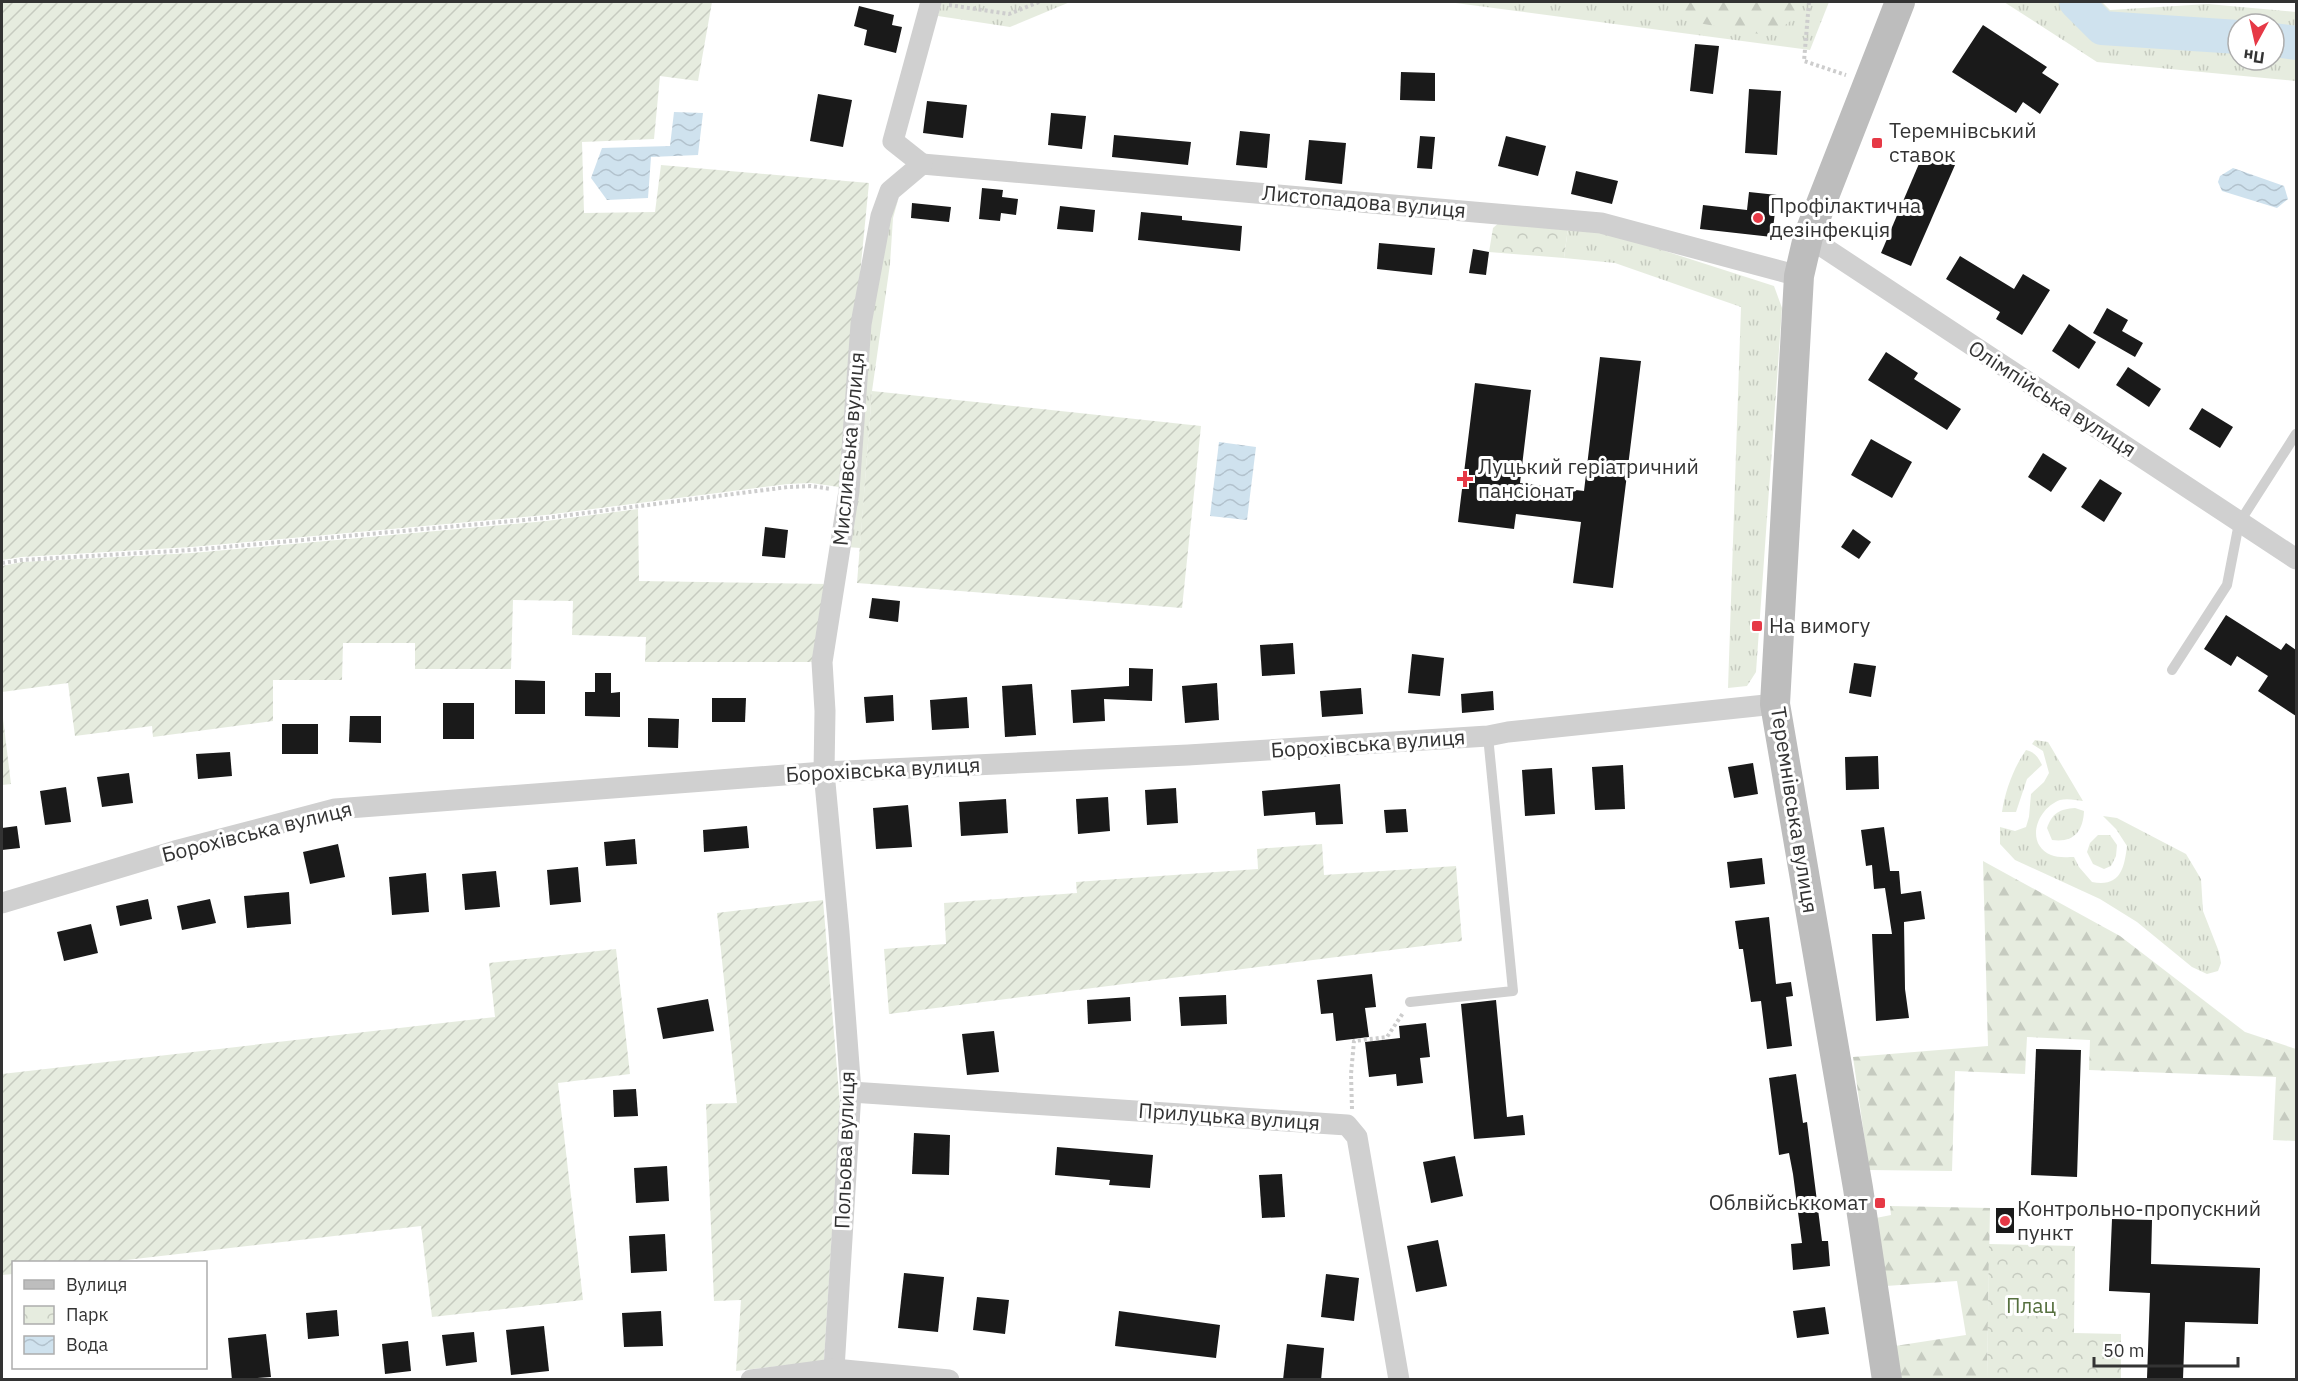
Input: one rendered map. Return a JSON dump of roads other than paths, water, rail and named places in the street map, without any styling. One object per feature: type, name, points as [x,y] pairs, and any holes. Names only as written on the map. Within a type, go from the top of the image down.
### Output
[{"type":"street","points":[[922,164],[893,141],[931,2]]},
{"type":"street","name":"Теремнівська вулиця","points":[[1887,1380],[1858,1188],[1775,704],[1799,276],[1808,237],[1900,2]]},
{"type":"street","name":"Листопадова вулиця","points":[[922,164],[1601,223],[1799,276]]},
{"type":"street","name":"Мисливська вулиця","points":[[839,932],[824,772],[825,711],[822,662],[849,491],[861,324],[881,216],[890,191],[922,164]]},
{"type":"street","name":"Олімпійська вулиця","points":[[1808,237],[2296,559]]},
{"type":"street","name":"Борохівська вулиця","points":[[2,903],[175,851],[335,809],[824,772],[1200,755],[1488,736],[1775,704]]},
{"type":"street","name":"Польова вулиця","points":[[834,1369],[851,1092],[839,932]]},
{"type":"street","name":"Прилуцька вулиця","points":[[851,1092],[1347,1125],[1357,1137],[1399,1380]]},
{"type":"street","points":[[751,1380],[834,1369],[949,1380]]},
{"type":"lane","points":[[2172,670],[2227,585],[2239,523],[2296,434]]},
{"type":"lane","points":[[1410,1002],[1512,991],[1488,736]]},
{"type":"water","points":[[674,112],[703,113],[698,155],[651,157],[648,198],[607,200],[591,178],[602,148],[670,146]]},
{"type":"water","points":[[2233,168],[2284,186],[2288,199],[2277,208],[2222,191],[2218,182],[2220,176]]},
{"type":"water","points":[[1219,442],[1256,447],[1247,520],[1210,516]]},
{"type":"waterway","points":[[2076,2],[2102,28],[2226,36]]},
{"type":"waterway","points":[[2286,42],[2296,43]]},
{"type":"place","name":"Теремнівський ставок","points":[[1877,143]]},
{"type":"place","name":"Профілактична дезінфекція","points":[[1758,218]]},
{"type":"place","name":"Луцький геріатричний пансіонат","points":[[1465,479]]},
{"type":"place","name":"На вимогу","points":[[1757,626]]},
{"type":"place","name":"Облвійськкомат","points":[[1880,1203]]},
{"type":"place","name":"Контрольно-пропускний пункт","points":[[2005,1221]]},
{"type":"park label","name":"Плац","points":[[2031,1306]]}]
